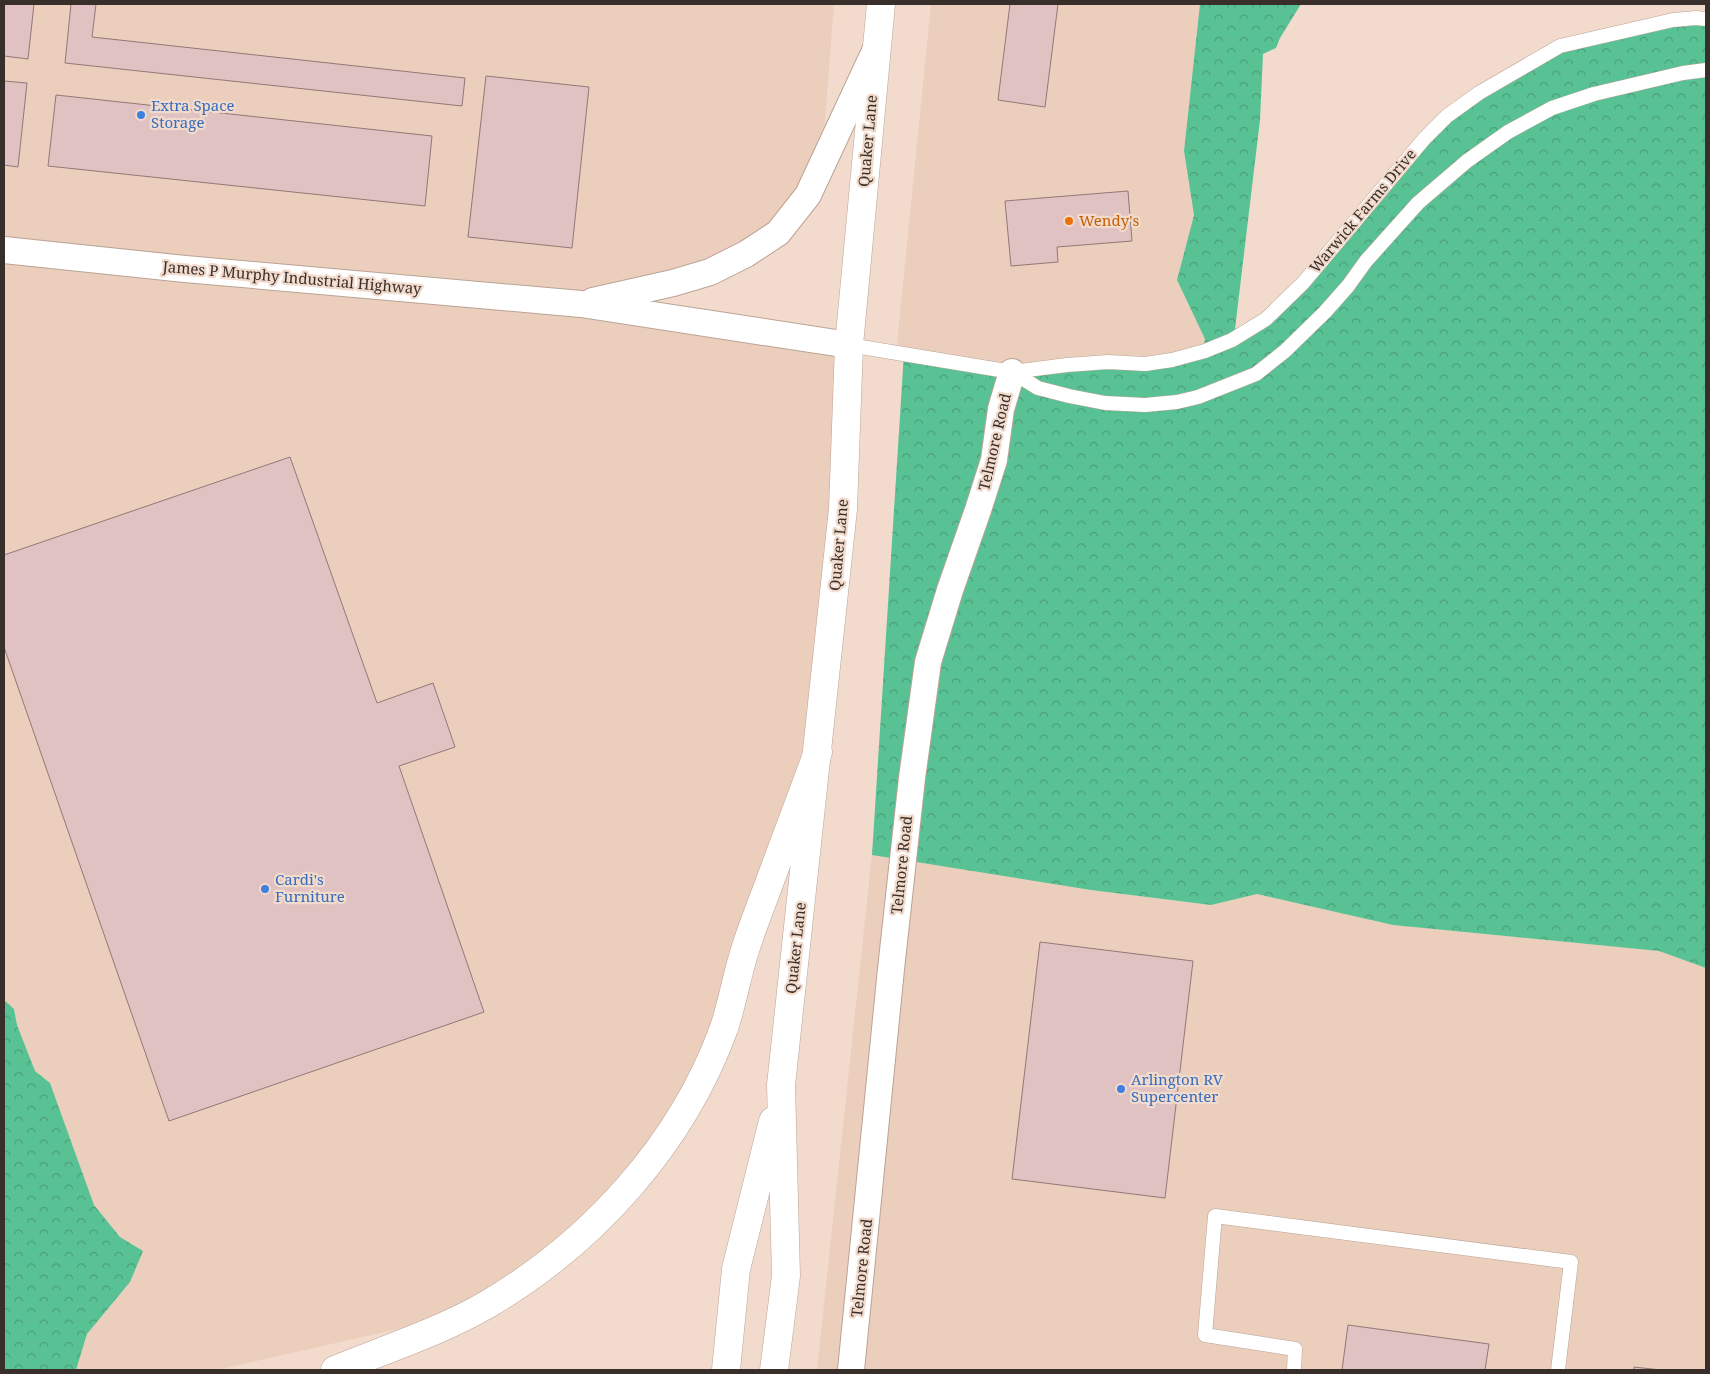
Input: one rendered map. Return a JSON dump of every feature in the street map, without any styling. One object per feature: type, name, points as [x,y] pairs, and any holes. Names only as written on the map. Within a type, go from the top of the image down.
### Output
[{"type":"main road","name":"Quaker Lane","points":[[726,1370],[736,1268],[781,1085],[844,509],[849,345],[881,4]]},
{"type":"main road","points":[[335,1370],[451,1322],[486,1305],[526,1280],[593,1225],[649,1163],[690,1100],[724,1028],[735,993],[745,948],[818,752]]},
{"type":"main road","name":"Quaker Lane","points":[[774,1370],[786,1276],[781,1085]]},
{"type":"street","name":"James P Murphy Industrial Highway","points":[[581,304],[673,283],[710,272],[746,254],[778,233],[808,195],[877,46]]},
{"type":"street","name":"James P Murphy Industrial Highway","points":[[4,250],[185,269],[581,304],[849,345]]},
{"type":"street","name":"Telmore Road","points":[[851,1370],[891,969],[912,778],[928,662],[994,460],[1001,409],[1012,372]]},
{"type":"lane","name":"Warwick Farms Drive","points":[[849,345],[1012,372],[1048,366],[1108,362],[1145,364],[1172,360],[1204,351],[1232,340],[1266,319],[1303,283],[1424,139],[1447,116],[1479,93],[1560,46],[1673,20],[1706,19]]},
{"type":"lane","name":"Warwick Farms Drive","points":[[1012,372],[1038,388],[1069,396],[1105,403],[1145,405],[1177,402],[1198,397],[1256,374],[1285,350],[1325,312],[1348,286],[1366,261],[1418,203],[1466,161],[1508,132],[1552,108],[1594,94],[1683,73],[1706,70]]},
{"type":"lane","points":[[1294,1370],[1296,1349],[1205,1336],[1215,1216],[1571,1262],[1558,1370]]},
{"type":"shaded area","points":[[4,4],[834,4],[821,170],[762,250],[591,294],[848,343],[796,822],[668,1131],[575,1241],[433,1321],[217,1370],[76,1370],[87,1334],[130,1282],[143,1251],[120,1237],[94,1205],[50,1083],[35,1071],[17,1025],[14,1009],[4,1000]]},
{"type":"shaded area","points":[[931,4],[1200,4],[1184,151],[1194,215],[1177,280],[1205,339],[1204,344],[1153,361],[1019,367],[904,353],[897,344]]},
{"type":"shaded area","points":[[872,855],[1091,890],[1211,905],[1257,894],[1393,925],[1659,951],[1706,968],[1706,1370],[817,1370]]},
{"type":"green space","points":[[1200,4],[1301,4],[1276,48],[1263,54],[1260,120],[1235,329],[1249,327],[1269,312],[1434,122],[1558,42],[1706,17],[1706,968],[1659,951],[1393,925],[1257,894],[1211,905],[1091,890],[872,855],[904,353],[1018,371],[1153,361],[1204,344],[1205,339],[1177,280],[1194,215],[1184,151]]},
{"type":"green space","points":[[4,1000],[14,1009],[17,1025],[35,1071],[50,1083],[94,1205],[120,1237],[143,1251],[130,1282],[87,1334],[76,1370],[4,1370]]},
{"type":"building","points":[[4,4],[34,4],[28,59],[4,56]]},
{"type":"building","points":[[71,4],[96,4],[92,37],[465,78],[462,106],[65,63]]},
{"type":"building","points":[[1010,4],[1058,4],[1045,107],[998,100]]},
{"type":"building","points":[[486,76],[589,87],[572,248],[468,237]]},
{"type":"building","points":[[4,81],[27,83],[18,167],[4,165]]},
{"type":"building","points":[[56,95],[432,136],[425,206],[48,166]]},
{"type":"building","name":"Wendy's","points":[[1128,191],[1132,241],[1057,247],[1058,262],[1011,266],[1005,201]]},
{"type":"building","name":"Cardi's Furniture","points":[[290,457],[377,703],[433,683],[455,747],[399,766],[484,1012],[169,1121],[4,647],[4,555]]},
{"type":"building","points":[[1040,942],[1193,961],[1165,1198],[1012,1179]]},
{"type":"building","points":[[1348,1325],[1489,1344],[1485,1370],[1342,1370]]},
{"type":"building","points":[[1634,1367],[1661,1370],[1634,1370]]},
{"type":"place","name":"Extra Space Storage","points":[[141,115]]},
{"type":"place","name":"Wendy's","points":[[1069,221]]},
{"type":"place","name":"Cardi's Furniture","points":[[265,889]]},
{"type":"place","name":"Arlington RV Supercenter","points":[[1121,1089]]}]
